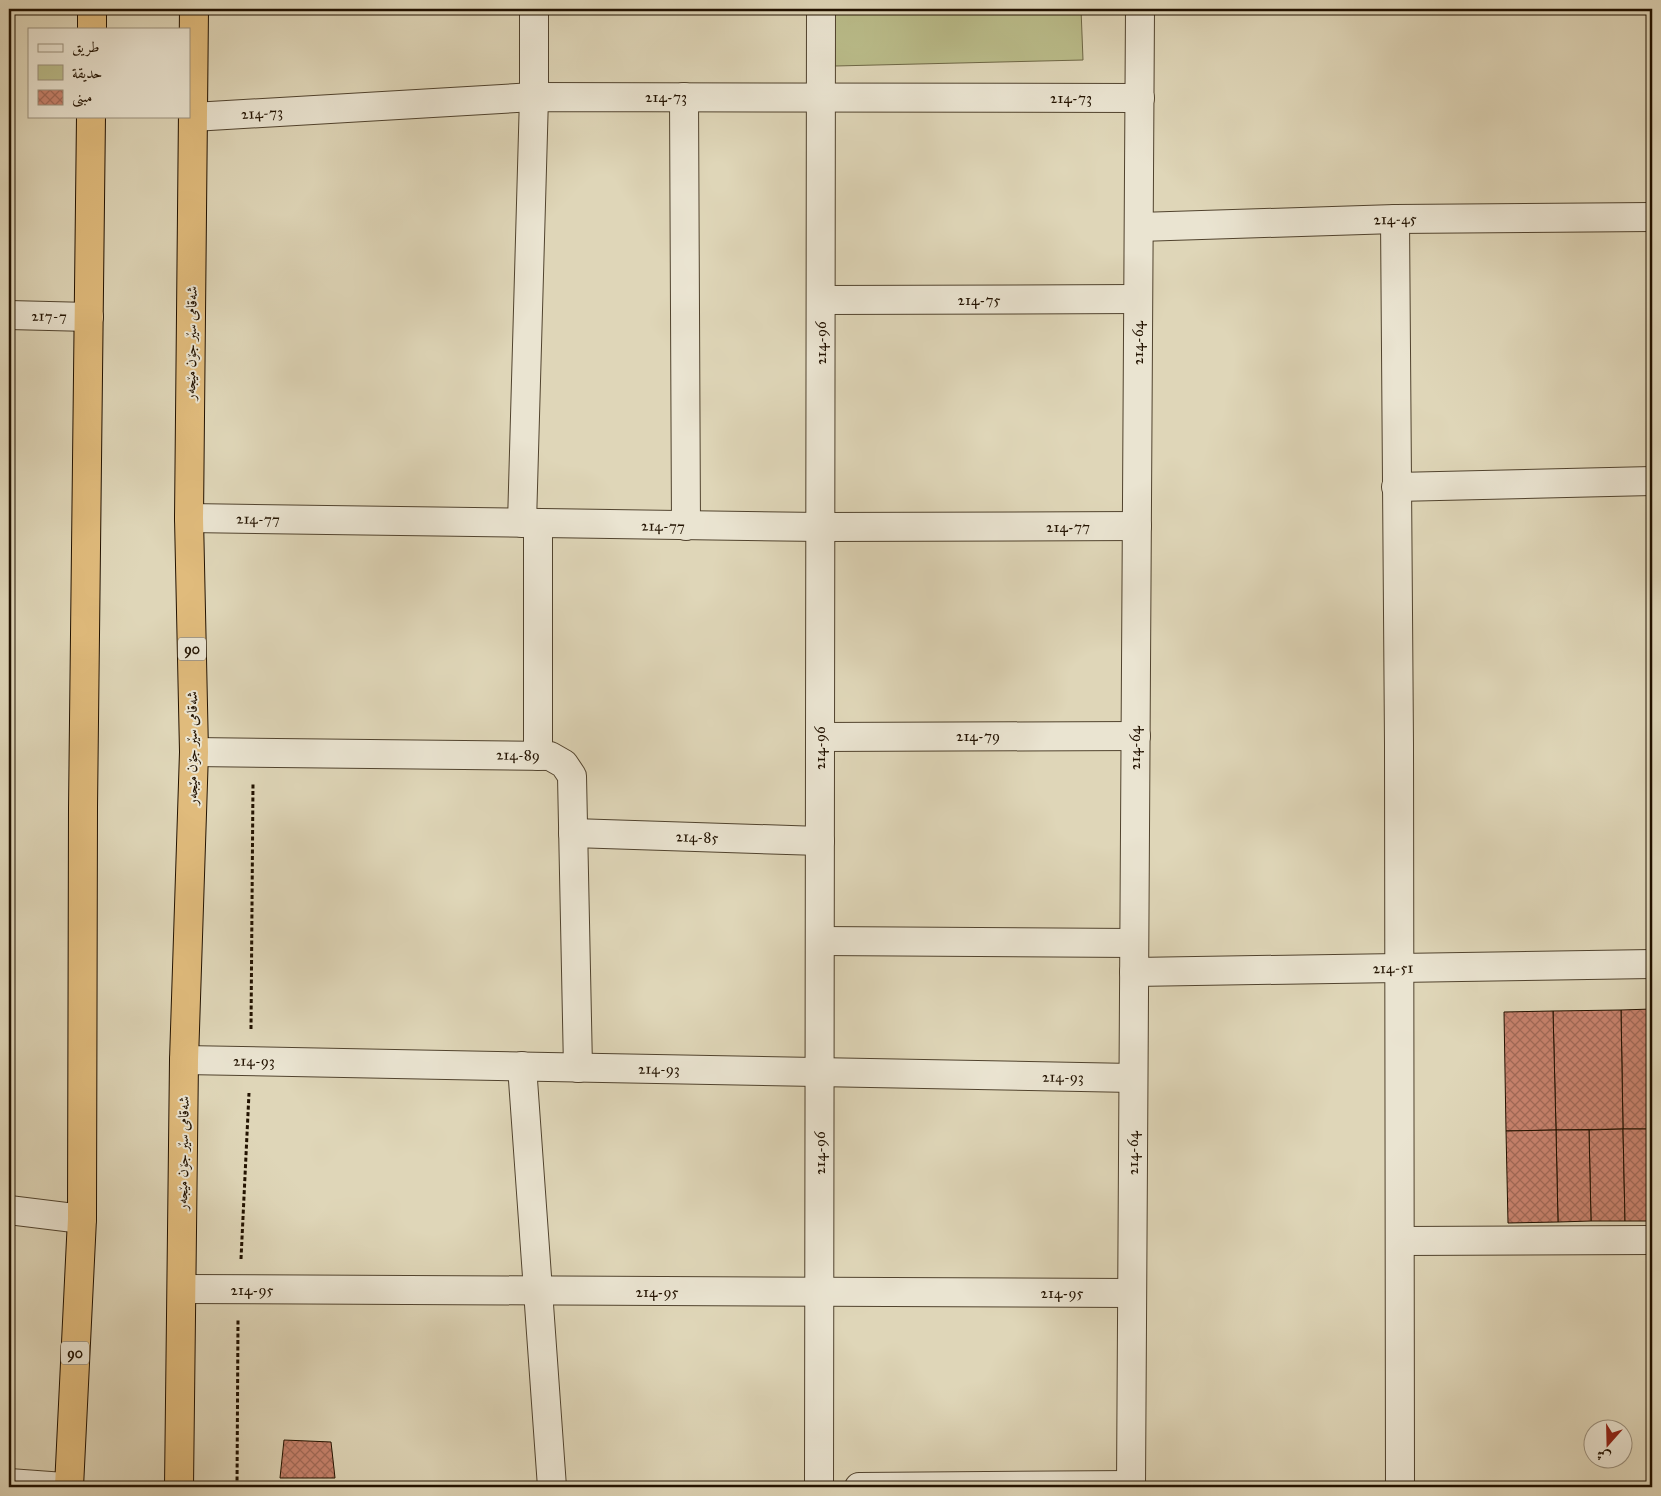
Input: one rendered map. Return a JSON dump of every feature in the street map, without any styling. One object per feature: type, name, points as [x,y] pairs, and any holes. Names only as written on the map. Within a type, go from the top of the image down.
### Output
[{"type":"highway","points":[[92,9],[92,28]]},
{"type":"highway","name":"شەقامی سێر جۆن مێجەر","points":[[179,1487],[184,1060],[194,752],[189,518],[194,9]]},
{"type":"highway","name":"90","points":[[69,1487],[82,1219],[83,808],[91,118]]},
{"type":"street","points":[[534,9],[530,523],[538,756]]},
{"type":"street","name":"214-96","points":[[820,1487],[821,9]]},
{"type":"street","name":"214-64","points":[[1131,1486],[1140,9]]},
{"type":"street","name":"214-73","points":[[193,117],[534,96],[1140,98]]},
{"type":"street","points":[[684,97],[686,526]]},
{"type":"street","name":"214-45","points":[[1139,227],[1395,219],[1652,217]]},
{"type":"street","points":[[1395,219],[1400,1487]]},
{"type":"street","name":"214-75","points":[[821,300],[1138,299]]},
{"type":"street","name":"217-7","points":[[9,315],[89,317]]},
{"type":"street","points":[[1396,487],[1652,481]]},
{"type":"street","name":"214-77","points":[[189,518],[821,528],[1137,526]]},
{"type":"street","name":"214-79","points":[[820,737],[1136,736]]},
{"type":"street","name":"214-89","points":[[194,752],[550,756],[564,764],[572,776],[578,1068]]},
{"type":"street","name":"214-85","points":[[573,833],[820,841]]},
{"type":"street","points":[[820,941],[1134,943]]},
{"type":"street","name":"214-51","points":[[1134,972],[1652,964]]},
{"type":"street","name":"214-93","points":[[184,1060],[1133,1078]]},
{"type":"street","points":[[522,1066],[552,1487]]},
{"type":"street","points":[[9,1210],[82,1219]]},
{"type":"street","points":[[1400,1242],[1652,1240]]},
{"type":"street","name":"214-95","points":[[182,1289],[1132,1294]]},
{"type":"street","points":[[9,1483],[64,1487]]},
{"type":"street","points":[[858,1487],[1131,1486]]},
{"type":"path","points":[[237,1487],[239,1290],[250,1061],[253,774]]},
{"type":"green space","points":[[834,9],[1081,9],[1083,60],[835,66]]},
{"type":"building","points":[[1652,1009],[1652,1129],[1623,1129],[1621,1010]]},
{"type":"building","points":[[1621,1010],[1623,1129],[1556,1130],[1553,1011]]},
{"type":"building","points":[[1553,1011],[1556,1130],[1506,1131],[1504,1012]]},
{"type":"building","points":[[1623,1129],[1625,1221],[1591,1221],[1589,1130]]},
{"type":"building","points":[[1623,1129],[1652,1129],[1652,1221],[1625,1221]]},
{"type":"building","points":[[1556,1130],[1589,1130],[1591,1221],[1558,1222]]},
{"type":"building","points":[[1556,1130],[1558,1222],[1508,1223],[1506,1131]]},
{"type":"building","points":[[284,1440],[331,1442],[335,1478],[280,1478]]}]
